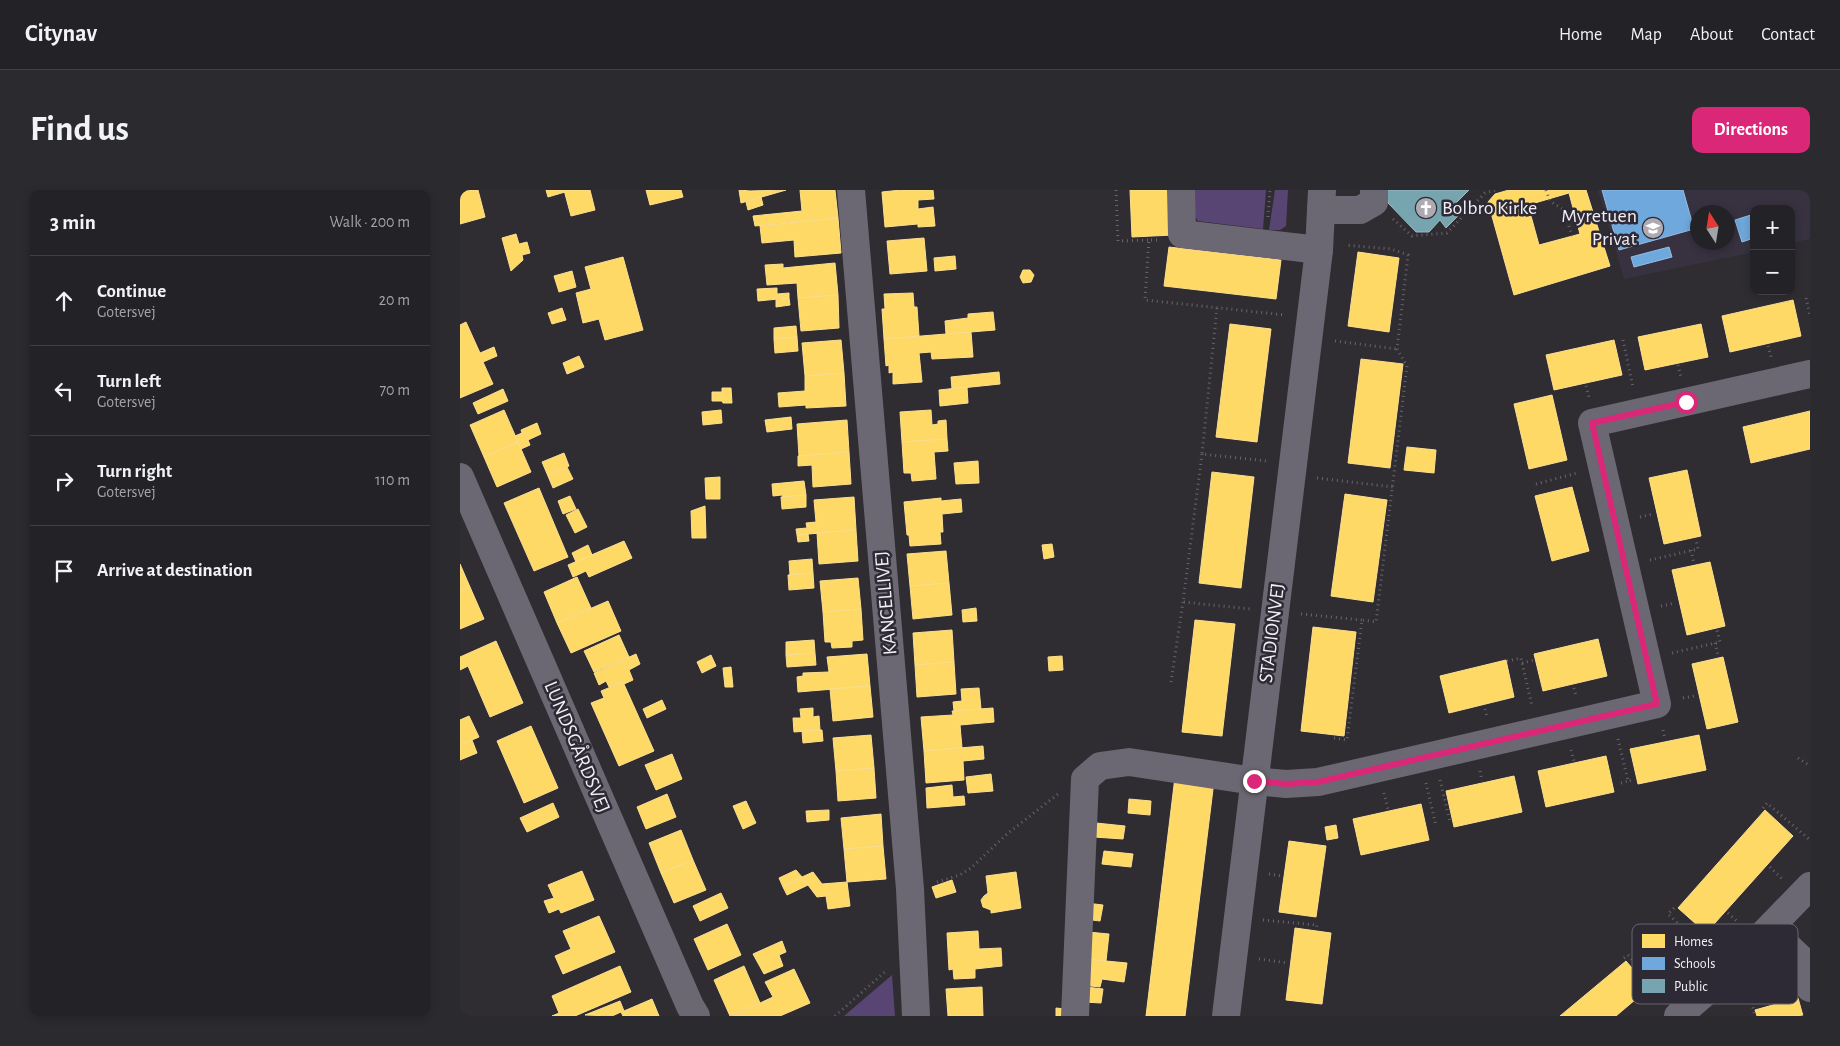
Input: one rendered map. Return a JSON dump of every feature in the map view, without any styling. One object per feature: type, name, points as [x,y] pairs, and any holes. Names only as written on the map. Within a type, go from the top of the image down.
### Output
[{"type":"street","name":"KANCELLIVEJ","points":[[852,190],[910,889],[916,1016]]},
{"type":"street","points":[[1181,190],[1182,234],[1319,246]]},
{"type":"street","points":[[1321,200],[1360,210],[1374,196]]},
{"type":"street","name":"STADIONVEJ","points":[[1226,1016],[1310,328],[1319,246],[1321,200]]},
{"type":"street","points":[[1075,1016],[1085,779],[1100,766],[1129,762],[1254,781],[1286,784],[1318,782],[1657,704],[1592,423],[1810,374]]},
{"type":"street","name":"LUNDSGÅRDSVEJ","points":[[460,476],[682,988],[696,1016]]},
{"type":"street","points":[[1774,924],[1810,886]]},
{"type":"street","points":[[1798,956],[1803,961],[1810,988]]},
{"type":"street","points":[[1679,1015],[1691,1004]]},
{"type":"path","points":[[1116,190],[1118,241],[1179,239],[1182,234]]},
{"type":"path","points":[[1374,196],[1412,236],[1447,233],[1484,193],[1496,190]]},
{"type":"path","points":[[1546,190],[1550,201],[1564,210],[1572,236]]},
{"type":"path","points":[[1149,240],[1145,300],[1217,308],[1397,349]]},
{"type":"path","points":[[1183,602],[1376,622],[1407,366],[1397,349],[1408,255],[1391,248],[1319,246]]},
{"type":"path","points":[[1806,298],[1810,315]]},
{"type":"path","points":[[1171,682],[1202,454],[1217,308]]},
{"type":"path","points":[[1623,340],[1638,413]]},
{"type":"path","points":[[1202,454],[1393,487]]},
{"type":"path","points":[[1536,484],[1602,467]]},
{"type":"path","points":[[1625,565],[1698,549],[1696,539]]},
{"type":"path","points":[[1691,550],[1694,564]]},
{"type":"path","points":[[1334,738],[1347,740],[1362,620]]},
{"type":"path","points":[[1646,658],[1720,642],[1717,630]]},
{"type":"path","points":[[1715,643],[1718,656]]},
{"type":"path","points":[[1507,661],[1521,658],[1538,731]]},
{"type":"path","points":[[1522,663],[1535,660]]},
{"type":"path","points":[[1613,714],[1628,781]]},
{"type":"path","points":[[1427,757],[1450,822]]},
{"type":"path","points":[[1427,757],[1436,826]]},
{"type":"path","points":[[1798,758],[1810,766]]},
{"type":"path","points":[[910,889],[960,875],[971,868],[1037,809],[1067,788],[1085,779]]},
{"type":"path","points":[[1621,783],[1634,780]]},
{"type":"path","points":[[1763,808],[1767,803],[1810,840]]},
{"type":"path","points":[[1674,908],[1668,914],[1679,924]]},
{"type":"path","points":[[1238,918],[1317,925],[1316,929]]},
{"type":"path","points":[[835,1016],[912,948]]},
{"type":"path","points":[[1624,958],[1628,955],[1632,960]]},
{"type":"path","points":[[1670,1004],[1679,1015]]},
{"type":"shaded area","points":[[1191,190],[1266,190],[1263,229],[1198,221],[1195,217]]},
{"type":"shaded area","points":[[1275,190],[1288,190],[1286,226],[1280,230],[1269,230]]},
{"type":"shaded area","name":"Myretuen Privat","points":[[1598,190],[1810,190],[1810,239],[1795,242],[1795,205],[1750,205],[1750,253],[1624,279]]},
{"type":"shaded area","points":[[892,975],[895,1016],[844,1016]]},
{"type":"building: Homes","points":[[460,190],[478,190],[485,217],[460,224]]},
{"type":"building: Homes","points":[[546,190],[564,190],[565,192],[548,197]]},
{"type":"building: Homes","points":[[564,190],[590,190],[595,210],[571,216]]},
{"type":"building: Homes","points":[[646,190],[681,190],[683,197],[650,205]]},
{"type":"building: Homes","points":[[739,190],[750,191],[786,190],[741,203]]},
{"type":"building: Homes","points":[[800,190],[835,190],[838,218],[755,226],[753,216],[802,211]]},
{"type":"building: Homes","points":[[933,190],[934,199],[918,200],[918,209],[933,207],[935,226],[918,227],[918,224],[885,227],[882,192]]},
{"type":"building: Homes","points":[[1130,190],[1171,190],[1173,235],[1132,237]]},
{"type":"building: Homes","points":[[1509,190],[1586,190],[1610,266],[1514,295],[1488,202],[1495,194]],"holes":[[[1569,193],[1580,234],[1539,245],[1528,205]]]},
{"type":"building: Homes","points":[[761,197],[763,205],[748,210],[746,202]]},
{"type":"building: Homes","points":[[838,218],[841,253],[795,257],[794,240],[762,243],[760,226]]},
{"type":"building: Homes","points":[[516,234],[519,244],[527,242],[530,253],[522,255],[523,260],[511,271],[502,238]]},
{"type":"building: Homes","points":[[924,238],[927,271],[890,274],[887,241]]},
{"type":"building: Homes","points":[[1169,247],[1281,260],[1276,299],[1164,286]]},
{"type":"building: Homes","points":[[1358,252],[1399,258],[1389,332],[1348,326]]},
{"type":"building: Homes","points":[[955,256],[956,269],[935,271],[934,258]]},
{"type":"building: Homes","points":[[623,257],[643,330],[605,340],[599,319],[583,323],[576,293],[591,289],[585,267]]},
{"type":"building: Homes","points":[[835,263],[838,295],[798,298],[797,283],[767,285],[765,265],[783,264],[783,268]]},
{"type":"building: Homes","points":[[1023,270],[1030,270],[1034,275],[1031,282],[1023,283],[1020,277]]},
{"type":"building: Homes","points":[[572,271],[576,287],[559,292],[554,276]]},
{"type":"building: Homes","points":[[777,288],[777,294],[789,293],[789,298],[758,301],[757,289]]},
{"type":"building: Homes","points":[[913,293],[914,307],[917,307],[919,336],[884,339],[882,309],[885,309],[884,294]]},
{"type":"building: Homes","points":[[838,295],[839,328],[801,331],[798,298]]},
{"type":"building: Homes","points":[[789,298],[790,305],[776,307],[776,300]]},
{"type":"building: Homes","points":[[1793,300],[1801,336],[1730,352],[1722,316]]},
{"type":"building: Homes","points":[[562,308],[566,320],[552,324],[548,313]]},
{"type":"building: Homes","points":[[993,312],[995,330],[946,334],[945,321],[968,318],[968,314]]},
{"type":"building: Homes","points":[[466,322],[480,353],[494,347],[497,356],[483,362],[493,384],[460,398],[460,325]]},
{"type":"building: Homes","points":[[1230,324],[1271,329],[1257,442],[1216,437]]},
{"type":"building: Homes","points":[[1701,324],[1708,357],[1645,370],[1638,337]]},
{"type":"building: Homes","points":[[796,326],[797,337],[774,339],[774,328]]},
{"type":"building: Homes","points":[[971,332],[973,357],[932,359],[931,352],[919,353],[922,382],[893,384],[893,372],[889,373],[889,365],[886,366],[884,339]]},
{"type":"building: Homes","points":[[797,337],[798,351],[775,353],[774,339]]},
{"type":"building: Homes","points":[[841,340],[844,373],[805,376],[802,343]]},
{"type":"building: Homes","points":[[1614,340],[1622,375],[1554,390],[1546,355]]},
{"type":"building: Homes","points":[[579,356],[584,367],[567,374],[563,363]]},
{"type":"building: Homes","points":[[1361,359],[1403,364],[1390,468],[1348,463]]},
{"type":"building: Homes","points":[[999,372],[1000,384],[952,389],[951,377]]},
{"type":"building: Homes","points":[[844,373],[846,406],[806,408],[806,405],[779,407],[778,393],[805,391],[805,376]]},
{"type":"building: Homes","points":[[967,387],[968,403],[940,406],[939,390]]},
{"type":"building: Homes","points":[[722,388],[731,388],[732,403],[712,401],[712,392],[722,392]]},
{"type":"building: Homes","points":[[503,389],[508,401],[478,414],[473,403]]},
{"type":"building: Homes","points":[[1552,395],[1567,460],[1529,469],[1514,404]]},
{"type":"building: Homes","points":[[504,410],[518,442],[484,457],[470,425]]},
{"type":"building: Homes","points":[[721,410],[722,423],[703,425],[702,412]]},
{"type":"building: Homes","points":[[931,410],[932,425],[938,424],[938,421],[946,420],[947,439],[902,442],[900,412]]},
{"type":"building: Homes","points":[[1810,411],[1810,449],[1751,463],[1743,427]]},
{"type":"building: Homes","points":[[791,417],[792,429],[767,432],[765,420]]},
{"type":"building: Homes","points":[[847,420],[849,452],[799,456],[797,424]]},
{"type":"building: Homes","points":[[537,423],[541,434],[528,440],[530,445],[521,449],[515,436],[522,433],[521,430]]},
{"type":"building: Homes","points":[[947,439],[948,451],[934,452],[936,479],[912,481],[911,473],[904,473],[902,442]]},
{"type":"building: Homes","points":[[518,442],[531,472],[497,487],[484,457]]},
{"type":"building: Homes","points":[[1407,447],[1436,450],[1434,473],[1404,470]]},
{"type":"building: Homes","points":[[849,452],[851,484],[813,487],[812,465],[798,466],[798,456]]},
{"type":"building: Homes","points":[[564,453],[569,466],[548,476],[542,462]]},
{"type":"building: Homes","points":[[978,461],[979,483],[956,484],[954,463]]},
{"type":"building: Homes","points":[[567,467],[573,479],[553,488],[548,476]]},
{"type":"building: Homes","points":[[1687,470],[1701,536],[1664,544],[1649,478]]},
{"type":"building: Homes","points":[[1212,472],[1254,477],[1241,588],[1199,583]]},
{"type":"building: Homes","points":[[720,477],[720,499],[706,499],[705,478]]},
{"type":"building: Homes","points":[[804,481],[806,495],[773,496],[772,484]]},
{"type":"building: Homes","points":[[1572,487],[1589,551],[1552,561],[1535,496]]},
{"type":"building: Homes","points":[[539,488],[568,557],[534,571],[504,503]]},
{"type":"building: Homes","points":[[1345,494],[1387,500],[1373,602],[1331,596]]},
{"type":"building: Homes","points":[[806,495],[806,507],[782,509],[781,497]]},
{"type":"building: Homes","points":[[570,496],[576,509],[563,514],[558,501]]},
{"type":"building: Homes","points":[[854,497],[856,530],[797,535],[796,529],[807,528],[806,523],[816,522],[814,500]]},
{"type":"building: Homes","points":[[941,498],[941,501],[961,499],[962,512],[942,514],[943,532],[940,532],[941,544],[910,546],[904,502]]},
{"type":"building: Homes","points":[[705,506],[706,538],[692,538],[691,511]]},
{"type":"building: Homes","points":[[578,509],[587,527],[575,533],[566,515]]},
{"type":"building: Homes","points":[[856,530],[858,561],[819,564],[817,533]]},
{"type":"building: Homes","points":[[808,534],[809,541],[798,542],[797,535]]},
{"type":"building: Homes","points":[[624,541],[632,558],[589,577],[586,571],[573,577],[568,565]]},
{"type":"building: Homes","points":[[1052,544],[1054,557],[1044,559],[1042,545]]},
{"type":"building: Homes","points":[[588,545],[592,555],[576,562],[572,553]]},
{"type":"building: Homes","points":[[946,551],[949,583],[910,586],[907,554]]},
{"type":"building: Homes","points":[[812,559],[813,573],[790,575],[789,561]]},
{"type":"building: Homes","points":[[1710,562],[1725,626],[1687,635],[1672,570]]},
{"type":"building: Homes","points":[[460,564],[470,587],[460,591]]},
{"type":"building: Homes","points":[[813,573],[814,588],[789,590],[788,575]]},
{"type":"building: Homes","points":[[577,577],[591,608],[557,623],[544,592]]},
{"type":"building: Homes","points":[[858,578],[861,609],[823,612],[820,581]]},
{"type":"building: Homes","points":[[949,583],[952,615],[913,619],[910,586]]},
{"type":"building: Homes","points":[[470,587],[484,619],[460,629],[460,591]]},
{"type":"building: Homes","points":[[608,601],[621,631],[571,653],[557,623]]},
{"type":"building: Homes","points":[[976,608],[977,621],[963,622],[962,610]]},
{"type":"building: Homes","points":[[861,609],[863,640],[852,641],[852,647],[832,648],[831,642],[825,642],[823,612]]},
{"type":"building: Homes","points":[[1195,620],[1235,624],[1222,736],[1182,732]]},
{"type":"building: Homes","points":[[1313,627],[1356,632],[1344,736],[1301,731]]},
{"type":"building: Homes","points":[[952,630],[954,662],[915,665],[913,633]]},
{"type":"building: Homes","points":[[619,635],[629,657],[594,672],[584,651]]},
{"type":"building: Homes","points":[[1598,639],[1607,676],[1543,691],[1534,654]]},
{"type":"building: Homes","points":[[814,640],[815,653],[786,655],[786,642]]},
{"type":"building: Homes","points":[[496,641],[523,703],[490,717],[468,666],[460,670],[460,657]]},
{"type":"building: Homes","points":[[815,653],[816,665],[787,667],[786,655]]},
{"type":"building: Homes","points":[[636,654],[640,664],[629,670],[633,680],[609,687],[606,681],[599,685],[594,673]]},
{"type":"building: Homes","points":[[867,654],[870,686],[798,692],[797,677],[803,676],[803,673],[829,672],[827,657]]},
{"type":"building: Homes","points":[[711,655],[716,666],[702,673],[697,662]]},
{"type":"building: Homes","points":[[1062,656],[1063,670],[1049,671],[1048,657]]},
{"type":"building: Homes","points":[[1723,657],[1738,722],[1707,729],[1692,664]]},
{"type":"building: Homes","points":[[1506,660],[1514,697],[1449,713],[1440,676]]},
{"type":"building: Homes","points":[[954,662],[956,694],[917,697],[915,665]]},
{"type":"building: Homes","points":[[731,667],[733,687],[725,687],[723,668]]},
{"type":"building: Homes","points":[[623,682],[654,751],[619,766],[591,703],[604,698],[601,691]]},
{"type":"building: Homes","points":[[870,686],[873,717],[833,721],[830,689]]},
{"type":"building: Homes","points":[[979,688],[981,709],[954,711],[953,702],[962,701],[961,689]]},
{"type":"building: Homes","points":[[662,700],[666,709],[647,718],[643,709]]},
{"type":"building: Homes","points":[[813,708],[813,717],[819,716],[820,730],[794,732],[793,718],[801,718],[800,709]]},
{"type":"building: Homes","points":[[993,708],[994,722],[960,725],[962,748],[924,751],[921,717],[953,715],[952,711]]},
{"type":"building: Homes","points":[[469,716],[479,737],[460,745],[460,720]]},
{"type":"building: Homes","points":[[531,726],[558,788],[524,803],[497,741]]},
{"type":"building: Homes","points":[[822,730],[823,741],[803,743],[802,731]]},
{"type":"building: Homes","points":[[871,735],[874,768],[836,771],[833,738]]},
{"type":"building: Homes","points":[[1699,735],[1706,770],[1638,784],[1630,749]]},
{"type":"building: Homes","points":[[472,740],[477,753],[460,760],[460,745]]},
{"type":"building: Homes","points":[[983,746],[984,759],[963,761],[964,780],[926,783],[924,751]]},
{"type":"building: Homes","points":[[672,754],[682,779],[656,790],[645,765]]},
{"type":"building: Homes","points":[[1606,756],[1614,792],[1546,807],[1538,771]]},
{"type":"building: Homes","points":[[874,768],[876,798],[838,801],[836,771]]},
{"type":"building: Homes","points":[[991,774],[993,791],[968,793],[966,777]]},
{"type":"building: Homes","points":[[1514,776],[1522,812],[1454,827],[1446,791]]},
{"type":"building: Homes","points":[[1175,777],[1214,781],[1185,1016],[1146,1016]]},
{"type":"building: Homes","points":[[952,785],[953,797],[964,796],[965,805],[927,808],[926,788]]},
{"type":"building: Homes","points":[[667,794],[676,817],[646,829],[637,807]]},
{"type":"building: Homes","points":[[1129,799],[1151,801],[1150,815],[1128,813]]},
{"type":"building: Homes","points":[[746,801],[756,823],[743,829],[733,806]]},
{"type":"building: Homes","points":[[553,803],[559,817],[527,832],[520,818]]},
{"type":"building: Homes","points":[[1421,804],[1429,840],[1361,855],[1353,819]]},
{"type":"building: Homes","points":[[829,810],[829,820],[807,822],[806,811]]},
{"type":"building: Homes","points":[[1765,810],[1793,836],[1714,924],[1696,924],[1678,908]]},
{"type":"building: Homes","points":[[881,814],[883,846],[844,849],[841,818]]},
{"type":"building: Homes","points":[[1096,823],[1125,826],[1123,839],[1094,837]]},
{"type":"building: Homes","points":[[1336,825],[1338,838],[1327,840],[1325,827]]},
{"type":"building: Homes","points":[[681,830],[693,860],[661,873],[649,843]]},
{"type":"building: Homes","points":[[1289,841],[1326,846],[1316,917],[1279,912]]},
{"type":"building: Homes","points":[[883,846],[886,879],[847,882],[844,849]]},
{"type":"building: Homes","points":[[1104,851],[1133,854],[1131,867],[1102,864]]},
{"type":"building: Homes","points":[[693,860],[706,890],[674,903],[661,873]]},
{"type":"building: Homes","points":[[796,870],[802,877],[783,887],[779,878]]},
{"type":"building: Homes","points":[[582,871],[594,900],[561,913],[559,909],[549,913],[544,901],[554,898],[548,885]]},
{"type":"building: Homes","points":[[813,872],[822,884],[847,882],[850,906],[828,909],[826,896],[817,897],[802,877]]},
{"type":"building: Homes","points":[[1016,872],[1021,908],[991,913],[991,910],[983,907],[981,900],[988,893],[986,876]]},
{"type":"building: Homes","points":[[802,877],[808,885],[787,895],[783,887]]},
{"type":"building: Homes","points":[[952,880],[956,892],[936,898],[932,887]]},
{"type":"building: Homes","points":[[721,893],[728,908],[700,921],[693,906]]},
{"type":"building: Homes","points":[[1086,903],[1103,905],[1100,921],[1084,919]]},
{"type":"building: Homes","points":[[599,916],[615,952],[563,974],[555,956],[571,949],[563,931]]},
{"type":"building: Homes","points":[[727,924],[741,955],[708,970],[694,939]]},
{"type":"building: Homes","points":[[1295,928],[1331,933],[1322,1004],[1286,1000]]},
{"type":"building: Homes","points":[[978,931],[979,949],[1001,948],[1002,966],[975,969],[975,978],[954,979],[953,969],[949,970],[947,933]]},
{"type":"building: Homes","points":[[1088,932],[1109,934],[1106,961],[1085,959]]},
{"type":"building: Homes","points":[[782,941],[786,952],[779,955],[783,966],[764,974],[753,954]]},
{"type":"building: Homes","points":[[1085,959],[1127,963],[1124,982],[1102,979],[1100,987],[1082,985]]},
{"type":"building: Homes","points":[[1626,961],[1632,968],[1632,1002],[1616,1016],[1560,1016]]},
{"type":"building: Homes","points":[[620,966],[631,992],[575,1016],[552,1016],[559,1013],[552,996]]},
{"type":"building: Homes","points":[[744,966],[760,1003],[730,1016],[714,980]]},
{"type":"building: Homes","points":[[794,969],[810,1003],[780,1016],[732,1016],[773,997],[765,982]]},
{"type":"building: Homes","points":[[982,987],[983,1016],[948,1016],[946,989]]},
{"type":"building: Homes","points":[[1086,987],[1103,989],[1101,1003],[1084,1002]]},
{"type":"building: Homes","points":[[1798,998],[1803,1016],[1757,1016],[1755,1010],[1776,1004],[1798,1004]]},
{"type":"building: Homes","points":[[652,999],[659,1016],[623,1016],[621,1012],[612,1016],[585,1015],[620,1001],[624,1011]]},
{"type":"building: Homes","points":[[1056,1008],[1065,1009],[1065,1016],[1056,1016]]},
{"type":"building: Schools","points":[[1602,190],[1683,190],[1690,215],[1690,230],[1619,250]]},
{"type":"building: Schools","points":[[1750,215],[1750,239],[1742,242],[1735,220]]},
{"type":"building: Schools","points":[[1669,247],[1672,257],[1634,267],[1631,257]]},
{"type":"building: Public","name":"Bolbro Kirke","points":[[1387,190],[1469,190],[1455,204],[1462,212],[1446,228],[1440,220],[1429,232],[1416,232],[1388,203]]},
{"type":"place","name":"Bolbro Kirke","points":[[1426,208]]},
{"type":"place","name":"Myretuen Privat","points":[[1653,228]]},
{"type":"route","points":[[1254,781],[1286,784],[1318,782],[1657,704],[1592,423],[1686,402]]}]
